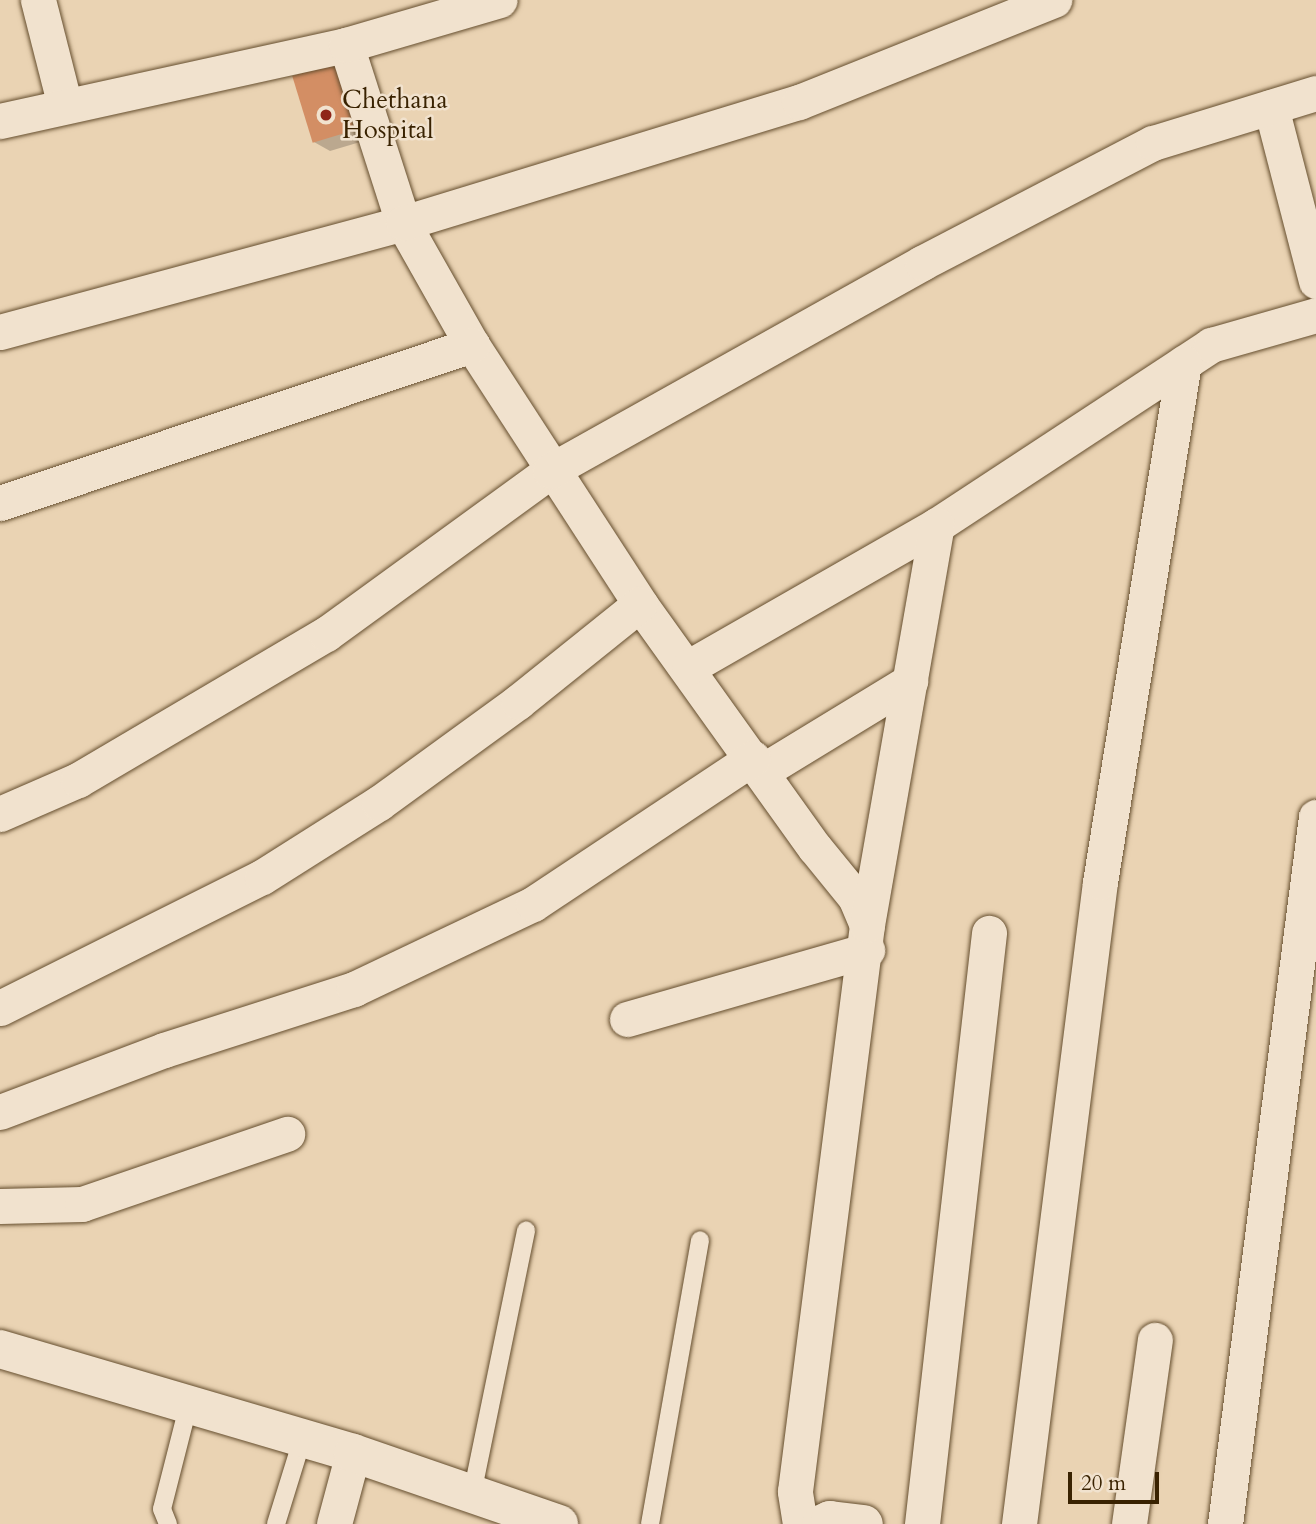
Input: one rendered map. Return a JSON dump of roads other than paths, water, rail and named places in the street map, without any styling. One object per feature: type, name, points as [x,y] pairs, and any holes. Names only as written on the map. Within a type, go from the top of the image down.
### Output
[{"type":"street","points":[[38,0],[65,106]]},
{"type":"street","points":[[0,121],[346,45],[500,0]]},
{"type":"street","points":[[0,332],[402,223],[799,102],[1054,0]]},
{"type":"street","points":[[346,45],[402,223],[472,345],[550,471],[640,604],[856,897],[867,938]]},
{"type":"street","points":[[0,814],[78,780],[326,634],[550,471],[922,263],[1153,143],[1316,93]]},
{"type":"street","points":[[1271,107],[1316,281]]},
{"type":"street","points":[[689,667],[937,525],[1212,345],[1316,315]]},
{"type":"street","points":[[0,503],[472,345]]},
{"type":"street","points":[[1018,1524],[1100,882],[1184,363]]},
{"type":"street","points":[[800,1524],[795,1491],[867,938],[937,525]]},
{"type":"street","points":[[0,1008],[67,978],[262,877],[379,803],[518,702],[640,604]]},
{"type":"street","points":[[0,1112],[164,1050],[354,989],[533,904],[757,765],[911,681]]},
{"type":"street","points":[[1225,1524],[1316,817]]},
{"type":"street","points":[[922,1524],[989,933]]},
{"type":"street","points":[[627,1019],[867,938]]},
{"type":"street","points":[[0,1206],[82,1204],[287,1135]]},
{"type":"street","points":[[1129,1524],[1154,1340]]},
{"type":"street","points":[[0,1349],[303,1437],[558,1524]]},
{"type":"street","points":[[334,1524],[353,1453]]},
{"type":"street","points":[[821,1524],[830,1520],[864,1524]]},
{"type":"lane","points":[[472,1494],[526,1230]]},
{"type":"lane","points":[[650,1524],[700,1240]]},
{"type":"lane","points":[[168,1524],[162,1508],[189,1403]]},
{"type":"lane","points":[[276,1524],[303,1437]]},
{"type":"place","name":"Chethana Hospital","points":[[326,115]]}]
